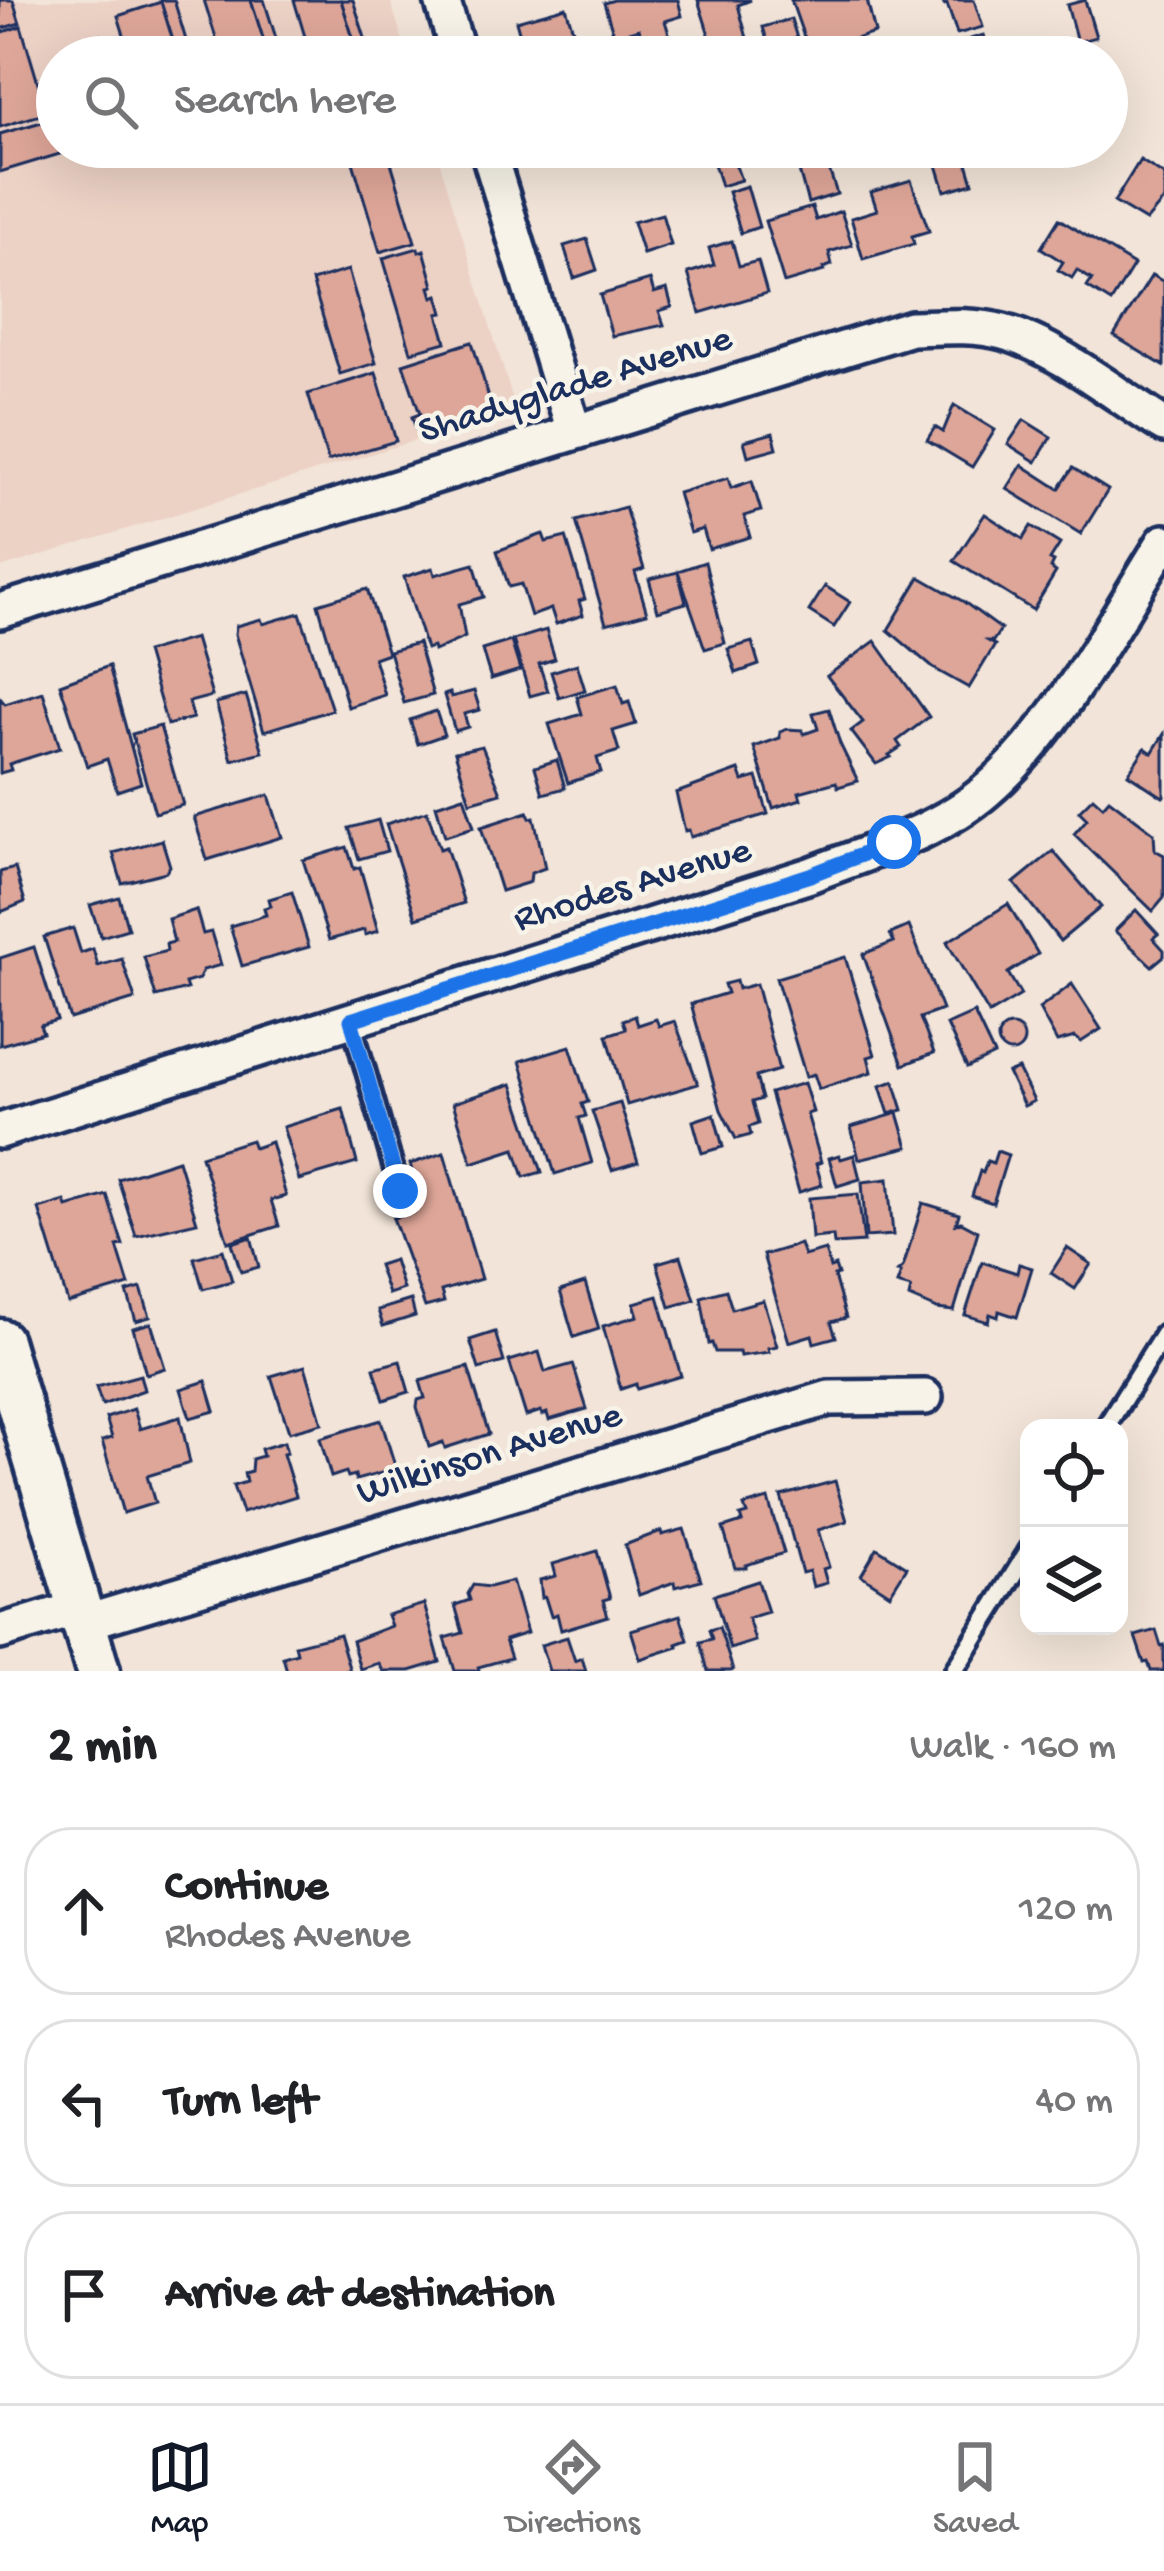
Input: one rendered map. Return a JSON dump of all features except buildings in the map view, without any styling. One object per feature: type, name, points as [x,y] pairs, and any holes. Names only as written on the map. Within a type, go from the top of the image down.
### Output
[{"type":"street","points":[[442,0],[453,36]]},
{"type":"street","points":[[493,168],[574,431]]},
{"type":"street","name":"Shadyglade Avenue","points":[[0,611],[910,328],[958,326],[1005,332],[1047,352],[1164,425]]},
{"type":"street","name":"Rhodes Avenue","points":[[0,1131],[810,875],[894,842],[984,794],[1037,741],[1164,542]]},
{"type":"street","points":[[0,1341],[98,1671]]},
{"type":"street","name":"Wilkinson Avenue","points":[[0,1632],[81,1615],[829,1399],[926,1397]]},
{"type":"lane","points":[[351,1020],[400,1191]]},
{"type":"lane","points":[[1112,1419],[1164,1334]]},
{"type":"lane","points":[[954,1671],[1020,1565]]},
{"type":"shaded area","points":[[0,0],[390,0],[401,36],[36,36],[36,168],[441,168],[513,400],[511,407],[504,413],[0,568]]},
{"type":"route","points":[[400,1191],[351,1020],[810,875],[894,842]]}]
